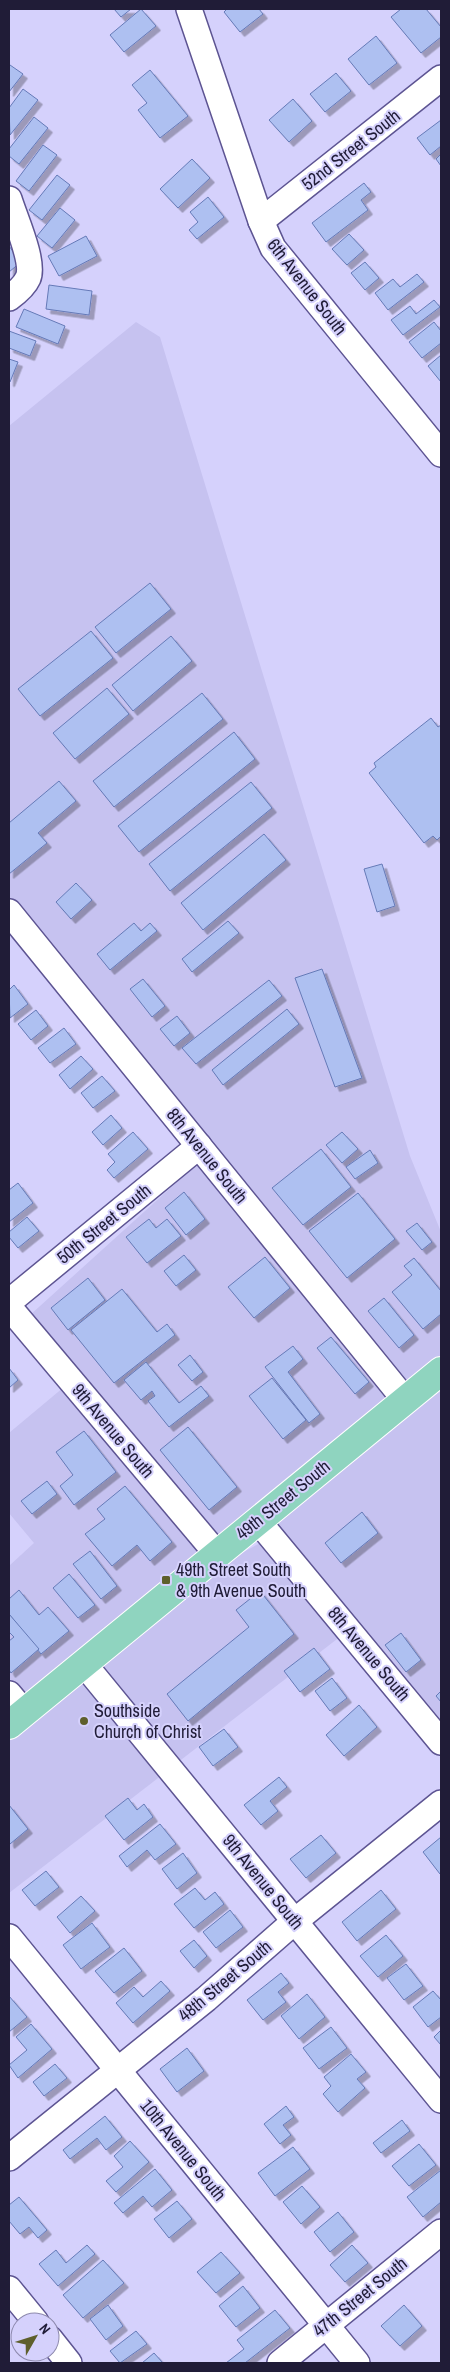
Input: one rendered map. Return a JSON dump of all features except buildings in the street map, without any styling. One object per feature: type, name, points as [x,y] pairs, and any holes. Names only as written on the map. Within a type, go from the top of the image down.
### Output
[{"type":"main road","name":"49th Street South","points":[[14,1710],[84,1664],[441,1371]]},
{"type":"street","name":"6th Avenue South","points":[[189,9],[260,221],[273,248],[441,454]]},
{"type":"street","name":"52nd Street South","points":[[260,221],[441,78]]},
{"type":"street","points":[[9,199],[29,260],[28,277],[20,289],[9,298]]},
{"type":"street","name":"8th Avenue South","points":[[9,912],[405,1400]]},
{"type":"street","name":"50th Street South","points":[[9,1302],[199,1146]]},
{"type":"street","name":"9th Avenue South","points":[[9,1307],[217,1554]]},
{"type":"street","name":"8th Avenue South","points":[[258,1521],[441,1742]]},
{"type":"street","name":"9th Avenue South","points":[[84,1664],[441,2100]]},
{"type":"street","name":"48th Street South","points":[[9,2158],[206,1999],[295,1921],[441,1803]]},
{"type":"street","name":"10th Avenue South","points":[[9,1937],[357,2363]]},
{"type":"street","name":"47th Street South","points":[[280,2363],[441,2232]]},
{"type":"street","points":[[9,2288],[28,2312]]},
{"type":"street","points":[[60,2352],[69,2363]]},
{"type":"shaded area","points":[[136,322],[160,337],[410,1156],[441,1232],[441,1360],[407,1388],[9,897],[9,426]]},
{"type":"shaded area","points":[[197,1159],[392,1400],[219,1542],[29,1316],[197,1164]]},
{"type":"shaded area","points":[[441,1382],[441,1726],[271,1522]]},
{"type":"shaded area","points":[[64,1387],[204,1554],[26,1699],[9,1678],[9,1566],[34,1543],[9,1513],[9,1433]]},
{"type":"shaded area","points":[[262,1542],[341,1636],[177,1763],[97,1664],[216,1567]]},
{"type":"shaded area","points":[[82,1676],[162,1775],[9,1893],[9,1736]]},
{"type":"place","name":"49th Street South & 9th Avenue South","points":[[166,1580]]},
{"type":"place","name":"Southside Church of Christ","points":[[84,1721]]}]
